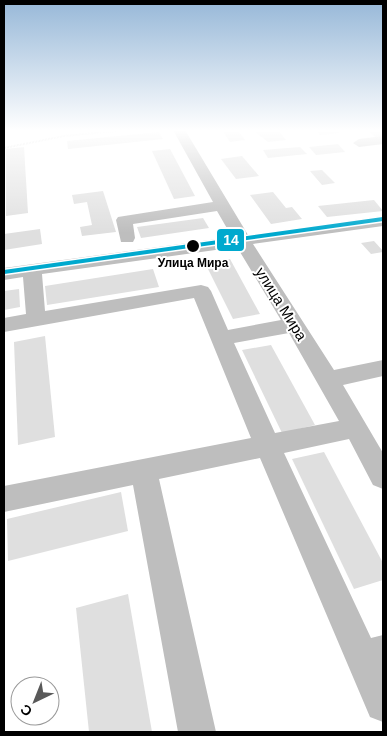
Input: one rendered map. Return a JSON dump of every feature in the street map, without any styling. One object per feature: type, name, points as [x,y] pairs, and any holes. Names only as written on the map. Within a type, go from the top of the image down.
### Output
[{"type":"street","name":"улица Мира","points":[[199,164],[243,241],[328,380],[383,477]]},
{"type":"street","points":[[127,238],[124,220],[223,205]]},
{"type":"street","points":[[4,274],[383,221]]},
{"type":"street","points":[[32,270],[36,319]]},
{"type":"street","points":[[4,325],[202,291],[268,447],[374,655],[383,704]]},
{"type":"street","points":[[222,338],[295,325]]},
{"type":"street","points":[[328,380],[383,368]]},
{"type":"street","points":[[4,499],[268,447],[354,428]]},
{"type":"street","points":[[144,471],[197,732]]},
{"type":"building","points":[[6,164],[25,164],[28,213],[6,216]]},
{"type":"building","points":[[158,164],[178,164],[195,196],[174,199]]},
{"type":"building","points":[[225,164],[249,164],[259,176],[236,179]]},
{"type":"building","points":[[322,170],[335,183],[322,185],[310,171]]},
{"type":"building","points":[[103,191],[116,232],[82,236],[80,227],[92,225],[87,202],[74,204],[72,195]]},
{"type":"building","points":[[273,192],[286,208],[292,207],[302,219],[271,224],[250,195]]},
{"type":"building","points":[[374,200],[383,211],[327,217],[318,206]]},
{"type":"building","points":[[203,218],[209,228],[141,238],[137,227]]},
{"type":"building","points":[[40,229],[42,244],[4,250],[4,234]]},
{"type":"building","points":[[374,241],[383,252],[371,254],[361,243]]},
{"type":"building","points":[[230,259],[260,314],[233,319],[205,263]]},
{"type":"building","points":[[153,269],[159,287],[47,305],[45,286]]},
{"type":"building","points":[[19,289],[20,307],[4,310],[4,291]]},
{"type":"building","points":[[45,336],[55,437],[18,445],[14,342]]},
{"type":"building","points":[[271,345],[315,425],[282,433],[242,350]]},
{"type":"building","points":[[324,452],[383,563],[383,580],[354,589],[292,459]]},
{"type":"building","points":[[121,492],[128,531],[8,561],[7,519]]},
{"type":"building","points":[[128,594],[152,732],[89,732],[76,608]]},
{"type":"transit line","name":"14","points":[[4,272],[383,219]]},
{"type":"place","name":"Улица Мира","points":[[193,246]]}]
